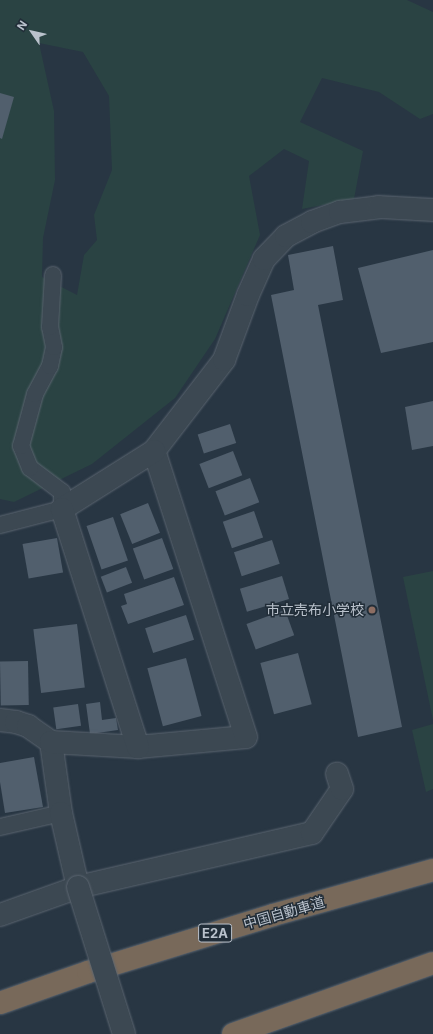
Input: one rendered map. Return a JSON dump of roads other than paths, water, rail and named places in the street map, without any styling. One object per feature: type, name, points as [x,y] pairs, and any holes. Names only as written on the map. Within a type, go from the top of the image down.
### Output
[{"type":"highway","name":"中国自動車道","points":[[0,1003],[88,972],[266,918],[433,870]]},
{"type":"highway","points":[[233,1034],[433,963]]},
{"type":"street","points":[[138,747],[62,509],[154,451],[224,360],[248,295],[264,259],[286,236],[312,222],[340,212],[379,207],[433,210]]},
{"type":"street","points":[[0,720],[16,722],[28,726],[51,742],[138,747],[246,737],[154,451]]},
{"type":"street","points":[[51,742],[62,813],[78,887],[124,1034]]},
{"type":"street","points":[[0,915],[78,887],[312,833],[342,789],[337,774]]},
{"type":"lane","points":[[0,525],[62,509],[62,492],[30,468],[22,446],[35,394],[51,359],[54,347],[50,304],[54,275]]},
{"type":"lane","points":[[0,827],[62,813]]},
{"type":"place","name":"市立売布小学校","points":[[372,610]]}]
